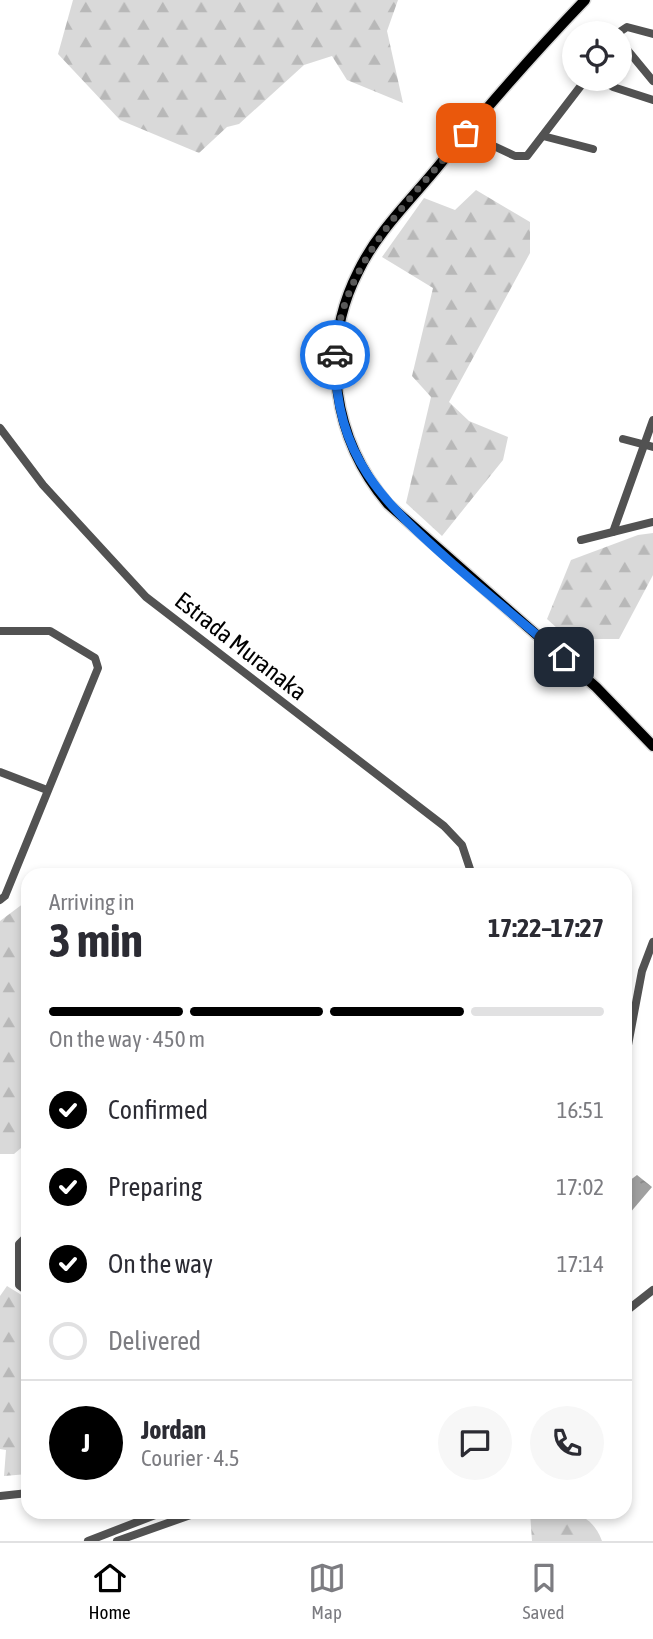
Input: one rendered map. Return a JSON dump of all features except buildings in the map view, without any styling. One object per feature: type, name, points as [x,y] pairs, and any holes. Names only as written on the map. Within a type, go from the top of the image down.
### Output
[{"type":"main road","points":[[585,0],[466,133],[383,232],[358,271],[337,334],[335,372],[341,414],[352,446],[367,475],[402,519],[564,657],[628,716],[653,746]]},
{"type":"street","points":[[632,28],[653,34]]},
{"type":"street","points":[[632,56],[653,81]]},
{"type":"street","points":[[466,133],[520,157],[527,156],[577,91]]},
{"type":"street","points":[[625,91],[653,100]]},
{"type":"street","points":[[543,136],[593,149]]},
{"type":"street","points":[[613,532],[649,446],[653,419]]},
{"type":"street","name":"Estrada Muranaka","points":[[0,428],[43,485],[146,597],[444,826],[462,845],[470,868]]},
{"type":"street","points":[[623,439],[649,446]]},
{"type":"street","points":[[581,540],[653,522]]},
{"type":"street","points":[[0,631],[50,631],[95,658],[98,668],[3,898]]},
{"type":"street","points":[[0,772],[47,790]]},
{"type":"street","points":[[632,1020],[642,971],[653,942]]},
{"type":"street","points":[[21,1242],[17,1277],[21,1287]]},
{"type":"street","points":[[632,1306],[653,1290]]},
{"type":"street","points":[[0,1496],[21,1494]]},
{"type":"street","points":[[88,1541],[142,1519]]},
{"type":"street","points":[[117,1541],[179,1519]]},
{"type":"green space","points":[[73,0],[398,0],[387,31],[403,103],[347,80],[332,56],[304,65],[239,124],[227,127],[199,153],[120,120],[58,54]]},
{"type":"green space","points":[[476,190],[530,222],[530,253],[449,402],[469,421],[508,437],[503,460],[442,536],[406,503],[431,397],[412,376],[433,288],[382,257],[424,198],[455,210]]},
{"type":"green space","points":[[653,533],[653,575],[619,639],[569,639],[547,619],[571,560],[638,535]]},
{"type":"green space","points":[[21,905],[21,1148],[14,1154],[0,1154],[0,921]]},
{"type":"green space","points":[[7,1286],[21,1295],[21,1475],[4,1476],[6,1450],[0,1449],[0,1296]]},
{"type":"green space","points":[[530,1519],[586,1519],[602,1541],[532,1541]]},
{"type":"water","points":[[637,1175],[652,1187],[632,1210],[632,1179]]},
{"type":"way so far","points":[[335,355],[341,319],[358,271],[383,232],[466,133]]},
{"type":"route","points":[[335,355],[341,414],[358,460],[375,489],[415,531],[564,657]]}]
